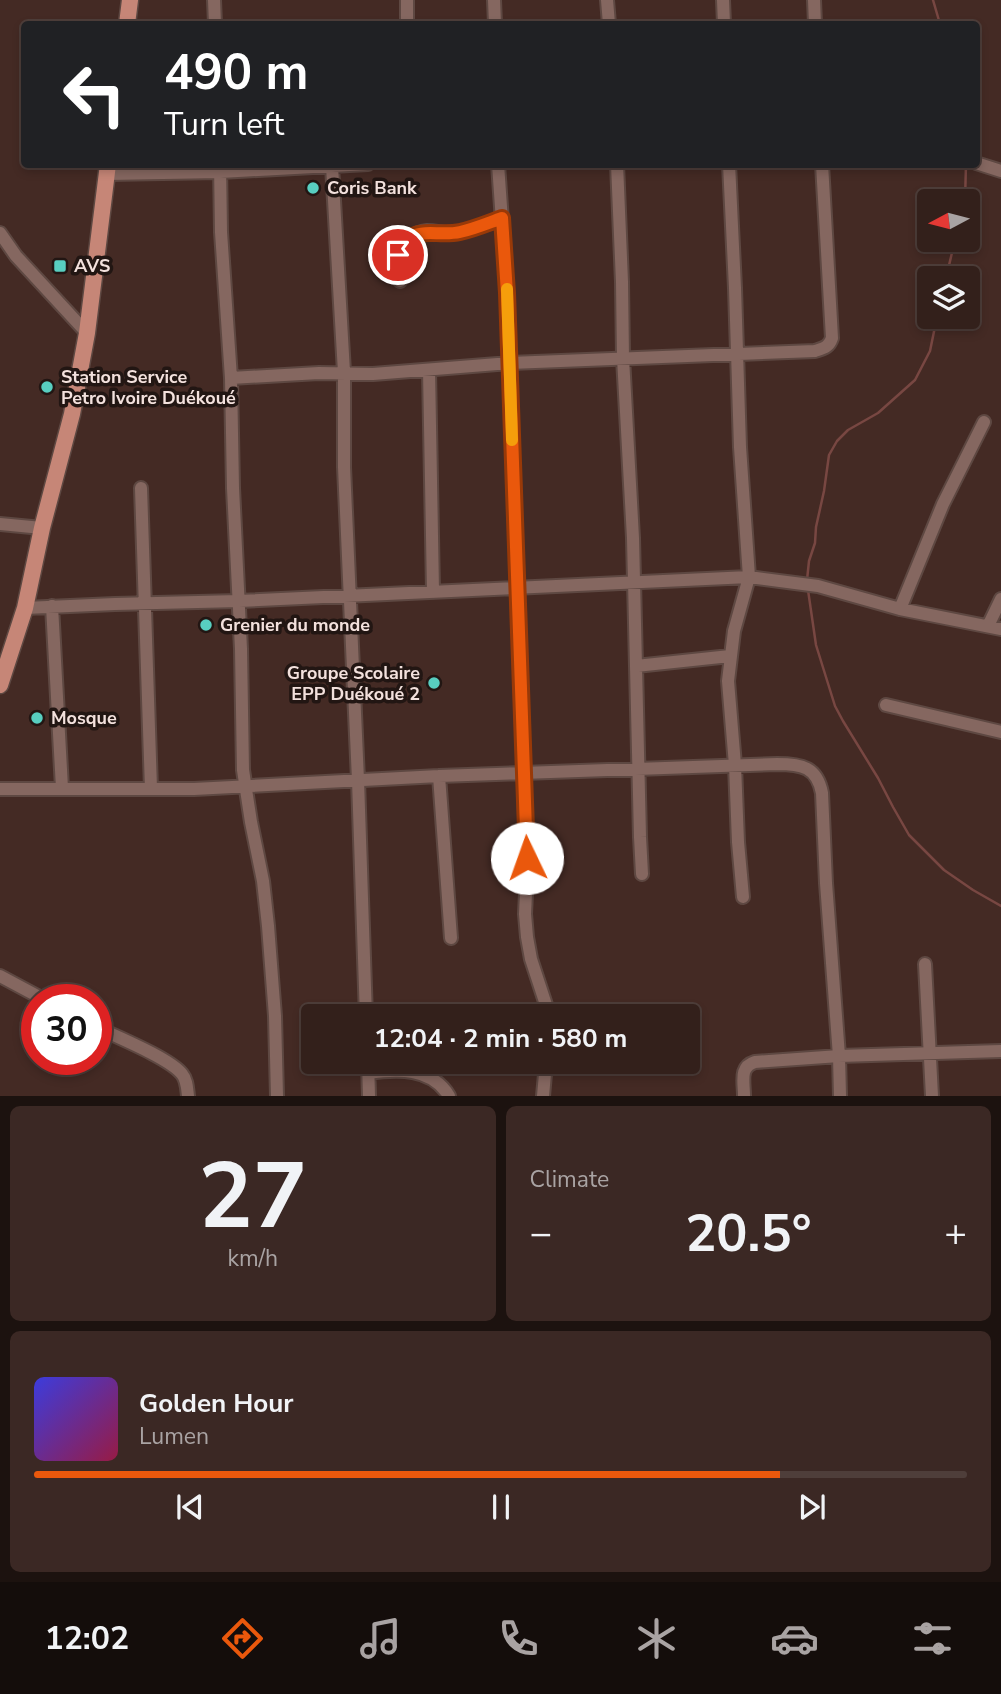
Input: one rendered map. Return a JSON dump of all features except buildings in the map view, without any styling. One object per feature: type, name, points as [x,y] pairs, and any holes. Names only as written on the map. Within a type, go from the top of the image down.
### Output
[{"type":"main road","points":[[127,21],[130,0]]},
{"type":"main road","points":[[0,685],[6,648],[25,608],[42,528],[72,414],[87,333],[107,169]]},
{"type":"street","points":[[214,0],[215,21]]},
{"type":"street","points":[[407,0],[407,21]]},
{"type":"street","points":[[494,0],[495,21]]},
{"type":"street","points":[[607,0],[608,21]]},
{"type":"street","points":[[723,0],[724,21]]},
{"type":"street","points":[[814,0],[816,21]]},
{"type":"street","points":[[980,164],[1001,171]]},
{"type":"street","points":[[107,169],[220,168],[222,258],[231,378],[233,488],[242,649],[245,787],[261,868],[268,926],[275,1016],[277,1096]]},
{"type":"street","points":[[326,168],[344,372],[344,467],[366,1004]]},
{"type":"street","points":[[498,168],[510,363],[527,862],[525,914],[531,959],[546,1004]]},
{"type":"street","points":[[617,168],[631,472],[642,874]]},
{"type":"street","points":[[729,168],[740,447],[749,577],[734,631],[728,681],[736,765],[743,897]]},
{"type":"street","points":[[231,378],[815,351],[827,347],[830,344],[831,325],[822,168]]},
{"type":"street","points":[[400,281],[398,255],[403,244],[412,237],[428,231],[457,233],[502,218]]},
{"type":"street","points":[[0,233],[16,256],[87,333]]},
{"type":"street","points":[[429,370],[433,591]]},
{"type":"street","points":[[900,609],[943,504],[985,422]]},
{"type":"street","points":[[141,488],[151,789]]},
{"type":"street","points":[[0,524],[42,528]]},
{"type":"street","points":[[25,608],[239,601],[749,577],[818,586],[900,609],[995,627],[1001,599]]},
{"type":"street","points":[[52,606],[62,789]]},
{"type":"street","points":[[636,666],[730,656]]},
{"type":"street","points":[[886,705],[1001,732]]},
{"type":"street","points":[[0,789],[245,787],[439,776],[736,765],[794,765],[811,770],[820,782],[823,803],[840,1096]]},
{"type":"street","points":[[439,776],[451,938]]},
{"type":"street","points":[[926,964],[932,1096]]},
{"type":"street","points":[[0,976],[21,987]]},
{"type":"street","points":[[112,1035],[175,1068],[187,1083],[188,1096]]},
{"type":"street","points":[[744,1096],[744,1070],[748,1064],[764,1061],[839,1055],[1001,1051]]},
{"type":"street","points":[[368,1074],[369,1096]]},
{"type":"street","points":[[422,1074],[436,1081],[449,1096]]},
{"type":"street","points":[[543,1096],[545,1074]]},
{"type":"waterway","points":[[933,0],[939,21]]},
{"type":"waterway","points":[[965,189],[966,168]]},
{"type":"waterway","points":[[949,266],[952,252]]},
{"type":"waterway","points":[[807,580],[829,455],[837,441],[848,430],[878,413],[915,380],[930,351],[935,329]]},
{"type":"waterway","points":[[808,590],[816,645],[835,706],[909,835],[944,870],[1001,906]]},
{"type":"slow traffic","points":[[507,289],[512,440]]},
{"type":"place","name":"Coris Bank","points":[[313,188]]},
{"type":"place","name":"AVS","points":[[60,266]]},
{"type":"place","name":"Station Service Petro Ivoire Duékoué","points":[[47,387]]},
{"type":"place","name":"Grenier du monde","points":[[206,625]]},
{"type":"place","name":"Groupe Scolaire EPP Duékoué 2","points":[[434,683]]},
{"type":"place","name":"Mosque","points":[[37,718]]},
{"type":"route","points":[[398,255],[403,244],[419,233],[457,233],[502,218],[527,858]]}]
